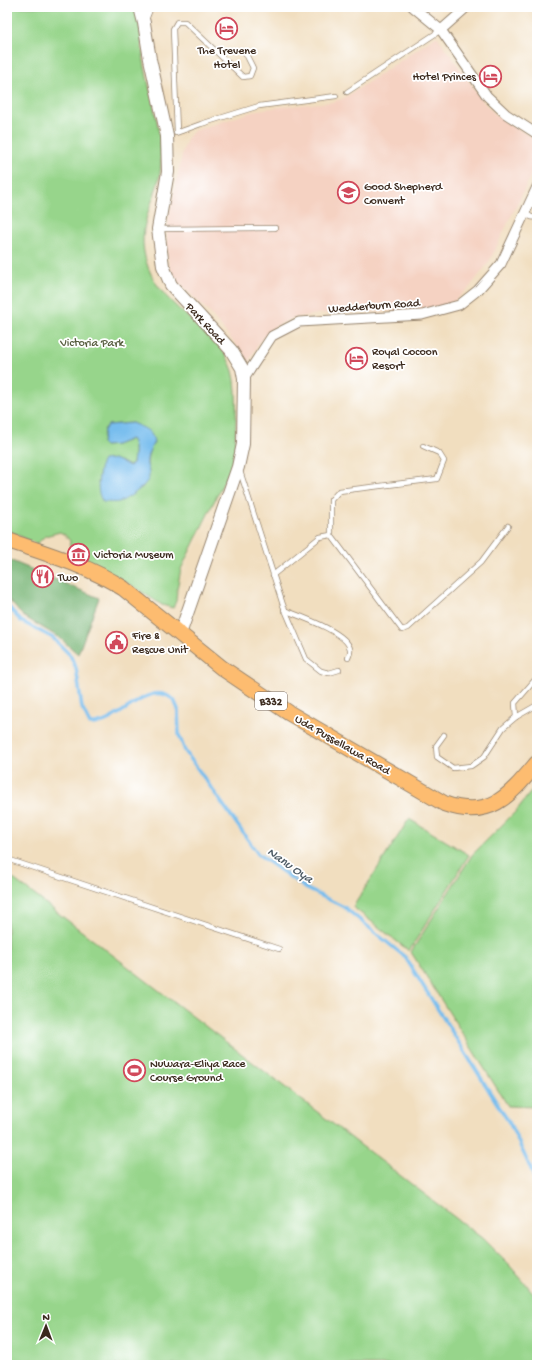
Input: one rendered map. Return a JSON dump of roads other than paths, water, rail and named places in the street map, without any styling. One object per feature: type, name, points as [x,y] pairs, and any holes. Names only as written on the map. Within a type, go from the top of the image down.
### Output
[{"type":"main road","name":"Uda Pussellawa Road","points":[[7,540],[77,564],[101,574],[123,588],[222,668],[289,713],[445,804],[457,808],[468,809],[481,809],[491,806],[502,799],[514,788],[537,763]]},
{"type":"street","name":"Park Road","points":[[140,7],[150,59],[172,134],[168,172],[158,229],[163,266],[171,285],[231,350],[242,368],[244,379],[243,444],[238,467],[180,634]]},
{"type":"street","points":[[413,7],[441,30],[487,96],[506,114],[537,134]]},
{"type":"street","points":[[441,30],[467,7]]},
{"type":"street","name":"Wedderburn Road","points":[[244,379],[272,336],[299,322],[422,315],[459,304],[478,290],[501,264],[537,187]]},
{"type":"lane","points":[[144,23],[151,7]]},
{"type":"lane","points":[[246,52],[253,68],[250,76],[243,77],[185,22],[177,22],[173,29],[172,134],[259,106],[336,96]]},
{"type":"lane","points":[[347,92],[441,30]]},
{"type":"lane","points":[[526,213],[531,217],[537,218]]},
{"type":"lane","points":[[158,229],[275,228]]},
{"type":"lane","points":[[423,446],[439,453],[444,461],[438,479],[339,491],[331,500],[331,535],[402,630],[408,628],[481,562],[508,526]]},
{"type":"lane","points":[[238,467],[284,610],[306,659],[321,671],[328,673],[339,670]]},
{"type":"lane","points":[[273,575],[320,536],[331,535]]},
{"type":"lane","points":[[284,610],[332,630],[348,644],[351,650],[348,658]]},
{"type":"lane","points":[[516,717],[515,703],[534,681]]},
{"type":"lane","points":[[444,735],[436,746],[437,757],[453,768],[471,766],[484,757],[503,728],[516,717],[537,704]]},
{"type":"lane","points":[[7,858],[279,948]]},
{"type":"water","points":[[132,423],[149,432],[153,438],[154,442],[147,459],[149,473],[148,480],[136,492],[119,502],[103,502],[99,493],[98,484],[103,460],[114,459],[130,466],[133,463],[134,451],[134,444],[131,439],[116,445],[105,446],[102,443],[104,430],[108,425]]},
{"type":"waterway","name":"Nanu Oya","points":[[7,605],[21,621],[53,638],[70,655],[76,668],[82,708],[90,724],[99,723],[109,719],[146,696],[164,694],[174,700],[178,709],[179,735],[185,751],[258,854],[307,889],[344,907],[405,957],[510,1124],[531,1169],[537,1186]]},
{"type":"place","name":"The Trevene Hotel","points":[[227,29]]},
{"type":"place","name":"Hotel Princes","points":[[491,76]]},
{"type":"place","name":"Good Shepherd Convent","points":[[348,193]]},
{"type":"place","name":"Royal Cocoon Resort","points":[[356,358]]},
{"type":"place","name":"Victoria Museum","points":[[79,554]]},
{"type":"place","name":"Two","points":[[43,577]]},
{"type":"place","name":"Fire & Rescue Unit","points":[[116,642]]},
{"type":"place","name":"Nuwara-Eliya Race Course Ground","points":[[135,1070]]},
{"type":"park label","name":"Victoria Park","points":[[92,342]]}]
